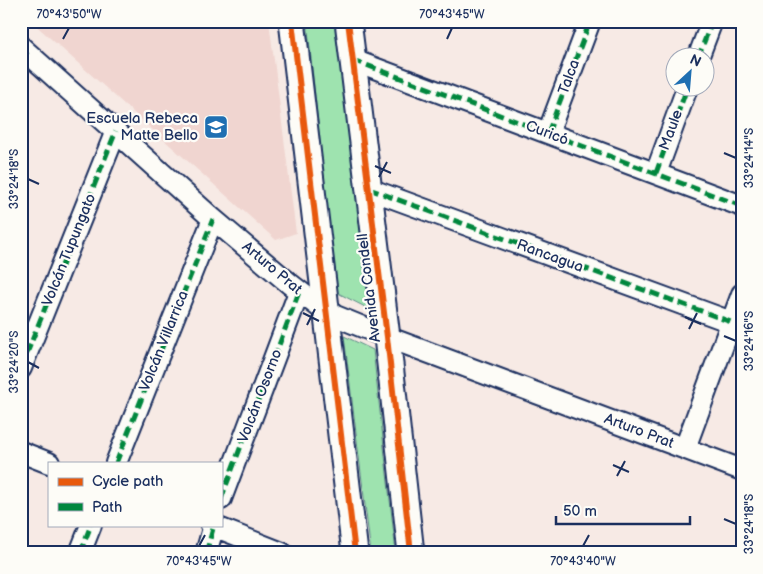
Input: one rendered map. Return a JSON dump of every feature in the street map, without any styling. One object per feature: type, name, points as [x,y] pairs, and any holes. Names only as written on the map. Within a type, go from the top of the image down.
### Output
[{"type":"main road","points":[[292,21],[355,553]]},
{"type":"main road","name":"Avenida Condell","points":[[348,21],[387,337],[411,553]]},
{"type":"street","points":[[702,48],[712,21]]},
{"type":"street","name":"Talca","points":[[548,133],[588,22]]},
{"type":"street","name":"Arturo Prat","points":[[23,55],[116,131],[213,219],[299,292],[326,312],[387,337],[742,470]]},
{"type":"street","name":"Curicó","points":[[353,60],[742,206]]},
{"type":"street","name":"Maule","points":[[656,173],[683,98]]},
{"type":"street","name":"Volcán Tupungato","points":[[21,368],[116,131]]},
{"type":"street","name":"Rancagua","points":[[369,189],[731,322]]},
{"type":"street","name":"Volcán Villarrica","points":[[116,462],[213,219]]},
{"type":"street","name":"Volcán Osorno","points":[[222,496],[299,292]]},
{"type":"street","points":[[685,448],[742,294]]},
{"type":"street","points":[[21,452],[48,463]]},
{"type":"street","points":[[80,553],[91,526]]},
{"type":"street","points":[[206,553],[213,526],[282,553]]},
{"type":"shaded area","name":"Escuela Rebeca Matte Bello","points":[[31,21],[269,21],[296,233],[276,240]]},
{"type":"green space","points":[[307,21],[336,21],[371,310],[336,292]]},
{"type":"green space","points":[[344,336],[373,350],[396,553],[371,553]]},
{"type":"marked path","points":[[548,133],[590,21]]},
{"type":"marked path","points":[[702,48],[712,21]]},
{"type":"marked path","points":[[21,67],[27,52]]},
{"type":"marked path","points":[[353,60],[742,206]]},
{"type":"marked path","points":[[656,173],[683,98]]},
{"type":"marked path","points":[[21,368],[116,131]]},
{"type":"marked path","points":[[369,189],[731,322]]},
{"type":"marked path","points":[[116,462],[213,219]]},
{"type":"marked path","points":[[222,496],[299,292]]},
{"type":"marked path","points":[[80,553],[91,526]]},
{"type":"marked path","points":[[206,553],[214,526]]},
{"type":"cycle path","points":[[292,21],[355,553]]},
{"type":"cycle path","points":[[348,21],[387,337],[411,553]]},
{"type":"place","name":"Escuela Rebeca Matte Bello","points":[[216,127]]}]
